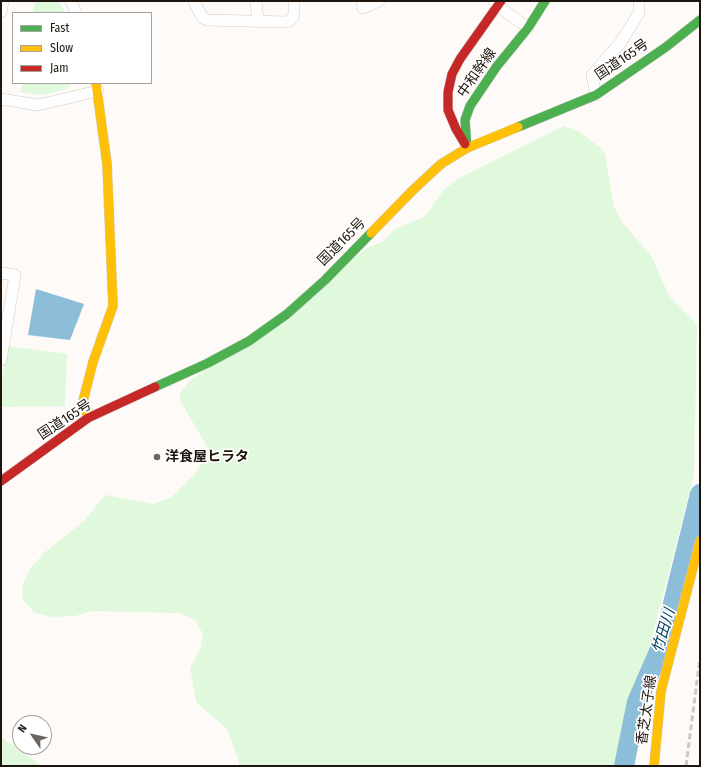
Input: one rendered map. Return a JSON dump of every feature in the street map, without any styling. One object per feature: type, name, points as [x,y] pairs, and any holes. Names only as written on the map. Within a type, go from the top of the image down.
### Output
[{"type":"main road","name":"中和幹線","points":[[467,148],[465,120],[470,106],[498,66],[528,28],[545,1]]},
{"type":"main road","name":"中和幹線","points":[[467,148],[456,129],[448,110],[448,92],[452,74],[460,59],[497,3]]},
{"type":"main road","name":"国道165号","points":[[1,481],[88,418],[208,363],[249,341],[287,314],[325,280],[413,190],[441,164],[467,148],[596,95],[666,47],[700,20]]},
{"type":"main road","points":[[88,418],[83,401],[93,362],[113,306],[107,164],[97,87]]},
{"type":"main road","name":"香芝太子線","points":[[654,766],[661,691],[700,541]]},
{"type":"street","points":[[1,12],[3,1]]},
{"type":"street","points":[[71,1],[76,12]]},
{"type":"street","points":[[194,1],[202,17],[207,20],[258,22],[288,22],[294,16],[294,1]]},
{"type":"street","points":[[256,1],[258,22]]},
{"type":"street","points":[[362,1],[363,8],[379,1]]},
{"type":"street","points":[[596,95],[592,75],[621,42],[639,14],[639,1]]},
{"type":"street","points":[[497,3],[528,28]]},
{"type":"street","points":[[1,99],[38,105],[97,87]]},
{"type":"street","points":[[1,273],[15,275],[1,360]]},
{"type":"green space","points":[[35,1],[59,1],[64,12],[33,12]]},
{"type":"green space","points":[[22,84],[71,84],[67,89],[42,95],[20,92]]},
{"type":"green space","points":[[564,126],[579,132],[600,147],[605,154],[614,207],[622,222],[652,257],[669,296],[697,326],[694,475],[654,629],[628,766],[239,766],[239,761],[227,729],[196,702],[190,668],[200,650],[203,634],[195,620],[179,613],[92,611],[75,616],[52,617],[35,613],[23,600],[23,583],[31,568],[44,553],[84,521],[105,495],[153,504],[172,497],[196,473],[209,450],[181,402],[179,394],[190,381],[367,248],[382,242],[395,229],[424,217],[444,190],[457,179]]},
{"type":"green space","points":[[7,346],[67,354],[65,406],[1,407],[1,382]]},
{"type":"green space","points":[[1,737],[12,745],[12,755],[26,755],[42,766],[1,766]]},
{"type":"water","points":[[36,289],[84,304],[70,340],[28,335]]},
{"type":"waterway","name":"竹田川","points":[[624,766],[637,702],[664,640],[700,494]]},
{"type":"railway","points":[[686,766],[700,658]]},
{"type":"traffic: fast","points":[[467,148],[465,120],[470,106],[497,66],[528,28],[545,1]]},
{"type":"traffic: fast","points":[[518,127],[596,95],[666,47],[700,20]]},
{"type":"traffic: fast","points":[[155,387],[208,363],[249,341],[287,314],[325,280],[371,233]]},
{"type":"traffic: slow","points":[[88,418],[83,401],[93,362],[113,306],[107,164],[96,84]]},
{"type":"traffic: slow","points":[[371,233],[441,164],[467,148],[518,127]]},
{"type":"traffic: slow","points":[[654,766],[661,691],[700,541]]},
{"type":"traffic: jam","points":[[465,144],[456,129],[448,110],[448,92],[452,74],[460,59],[501,1]]},
{"type":"traffic: jam","points":[[1,481],[88,418],[155,387]]},
{"type":"place","name":"洋食屋ヒラタ","points":[[157,457]]}]
